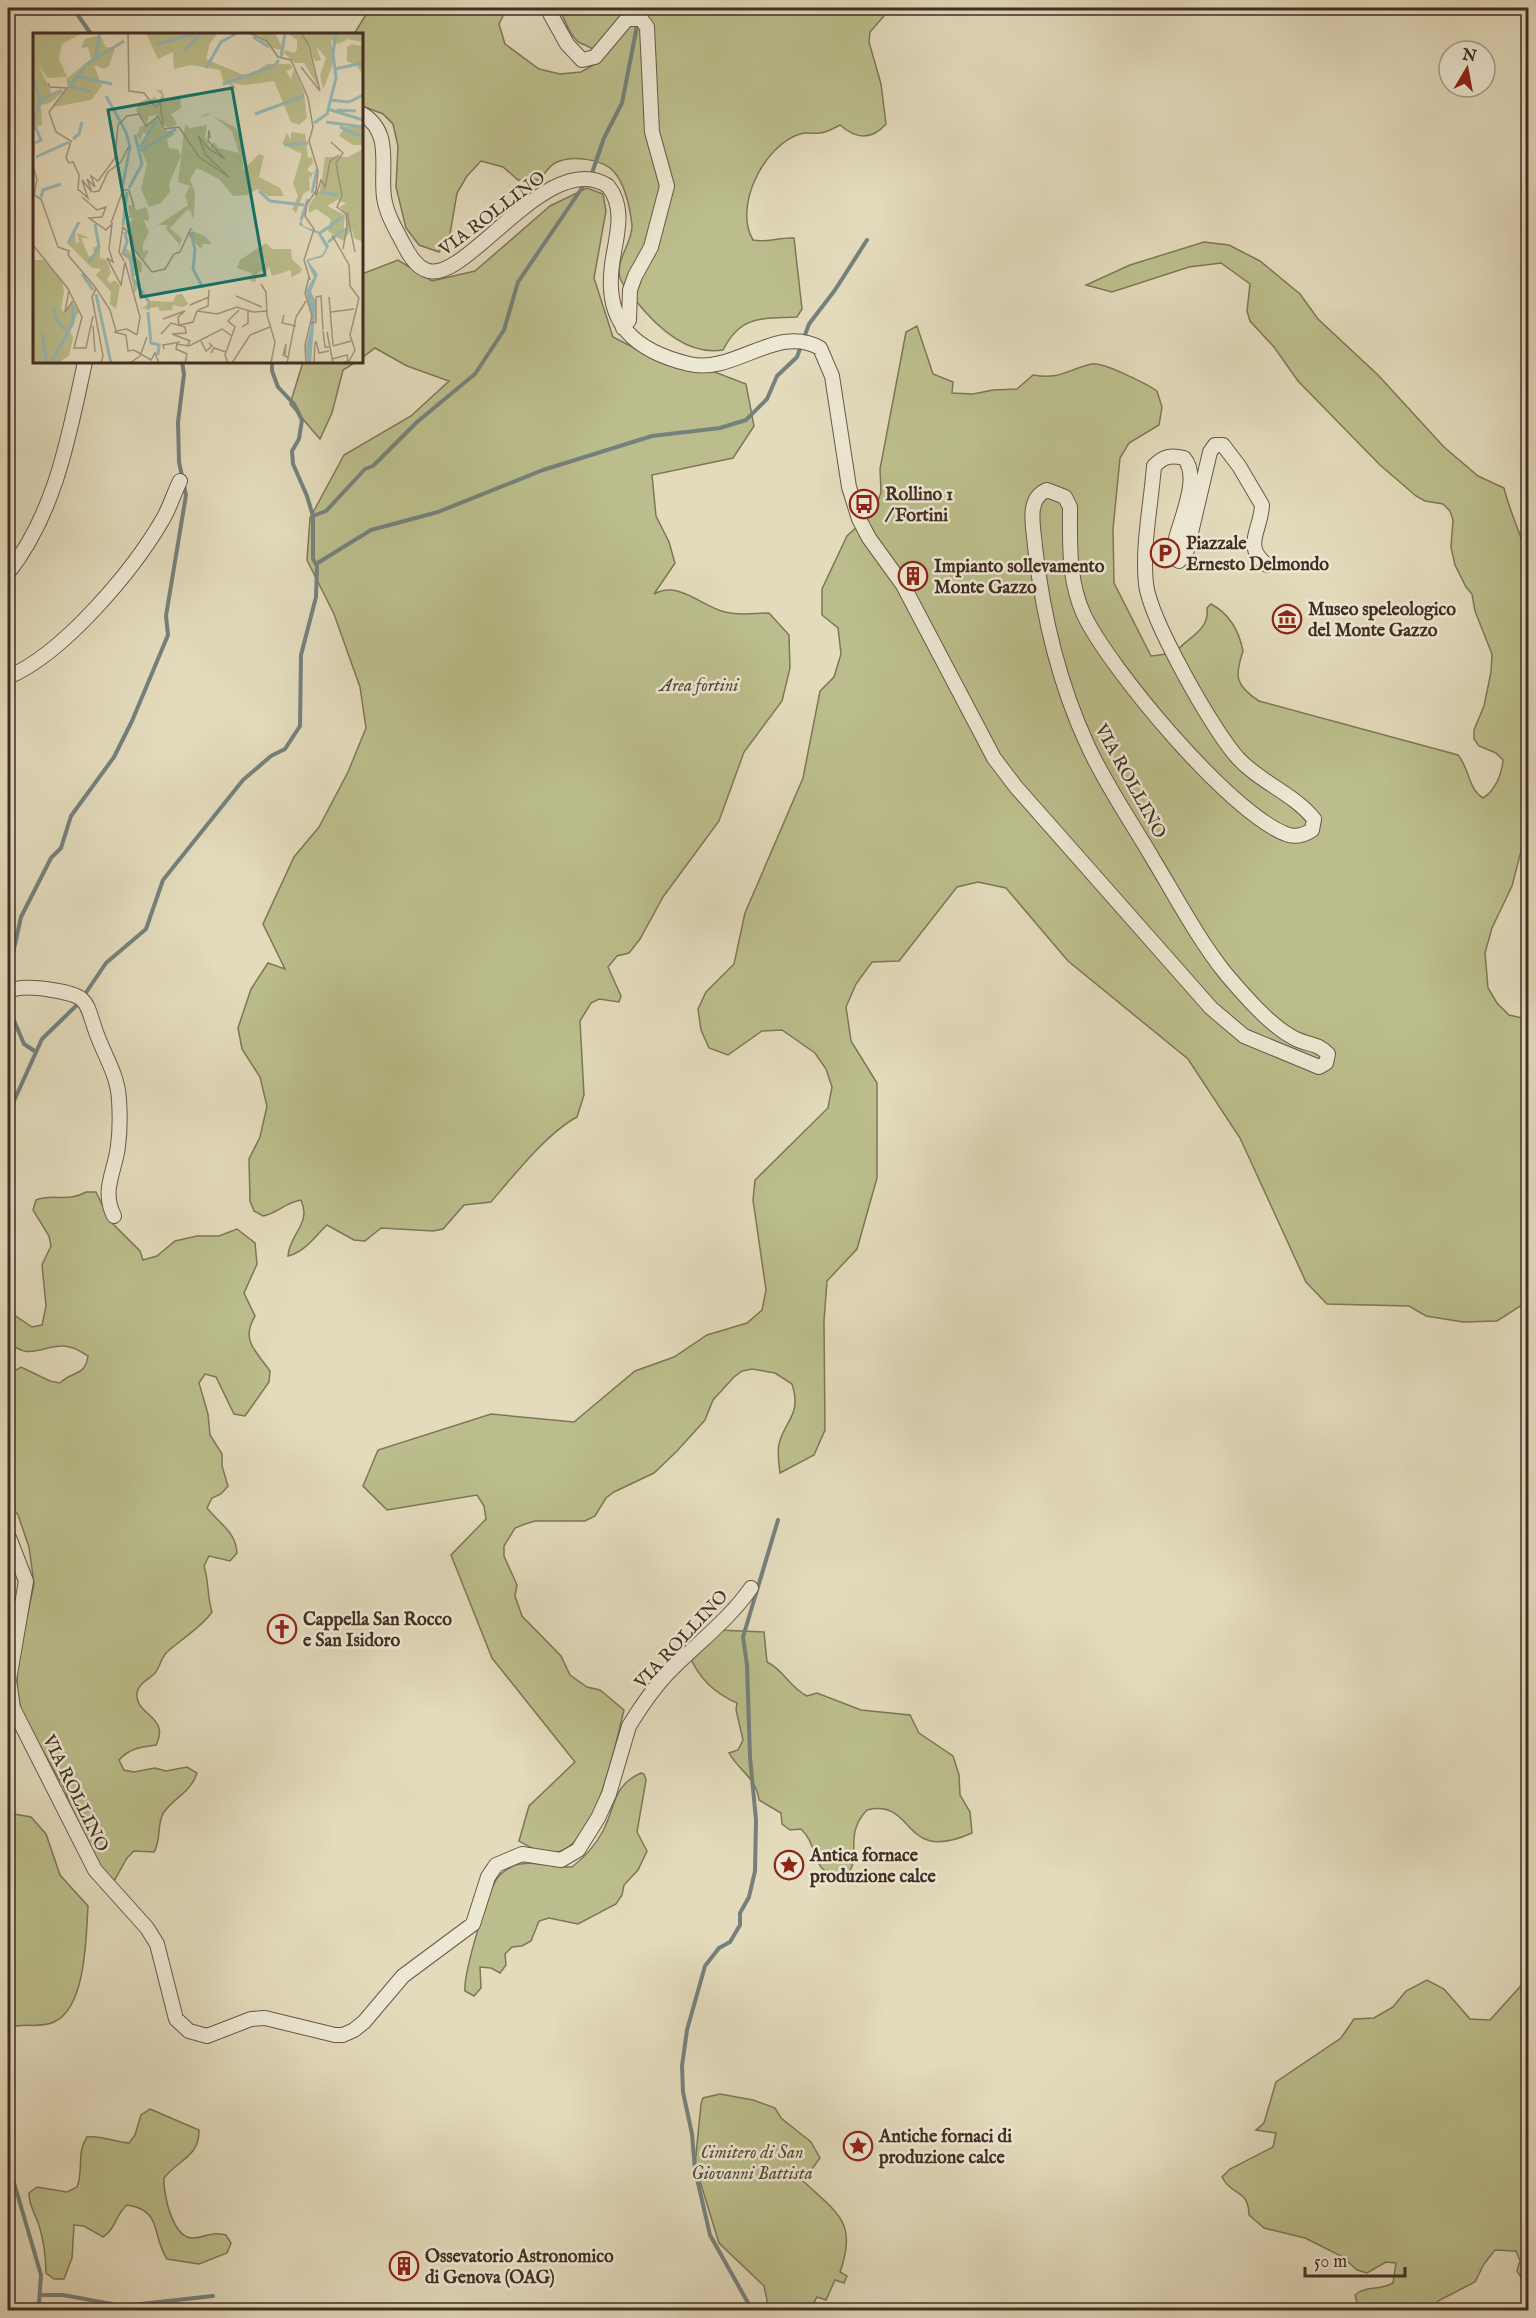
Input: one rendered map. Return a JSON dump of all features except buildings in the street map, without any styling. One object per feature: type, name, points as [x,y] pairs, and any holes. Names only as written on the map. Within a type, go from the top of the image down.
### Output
[{"type":"street","points":[[547,8],[567,44],[582,60],[595,57],[627,19],[641,19],[647,27],[652,132],[667,186],[651,247],[630,290],[629,320],[622,328]]},
{"type":"street","name":"VIA ROLLINO","points":[[363,115],[379,130],[386,167],[384,198],[393,225],[408,252],[425,270],[435,273],[453,267],[494,231],[563,182],[583,178],[608,186],[616,203],[619,225],[610,285],[615,315],[622,328],[640,344],[654,352],[702,367],[726,362],[753,351],[796,340],[820,348],[832,376],[849,488],[859,519],[869,538],[903,585],[994,758],[1016,788],[1211,1008],[1244,1036],[1319,1067],[1326,1063],[1328,1054],[1323,1049],[1295,1039],[1266,1017],[1226,973],[1180,905],[1088,746],[1060,675],[1046,620],[1034,531],[1034,504],[1041,493],[1047,490],[1065,497],[1070,507],[1072,579],[1084,614],[1108,655],[1131,684],[1174,736],[1247,810],[1287,835],[1302,835],[1311,830],[1314,819],[1306,809],[1265,783],[1237,757],[1205,711],[1157,616],[1147,587],[1145,560],[1154,466],[1162,458],[1173,456],[1184,458],[1192,471],[1191,484],[1173,541],[1172,556],[1179,561],[1186,554],[1210,452],[1215,445],[1223,445],[1234,458],[1262,505],[1253,549],[1257,557],[1267,565]]},
{"type":"street","points":[[8,573],[33,535],[51,494],[61,465],[85,363]]},
{"type":"street","points":[[8,677],[24,670],[47,654],[138,559],[165,517],[180,481]]},
{"type":"street","points":[[8,992],[19,988],[71,993],[82,998],[90,1009],[95,1031],[118,1084],[118,1146],[107,1190],[114,1216]]},
{"type":"street","name":"VIA ROLLINO","points":[[8,1534],[26,1581],[9,1680],[13,1708],[95,1870],[147,1928],[157,1944],[176,2019],[197,2035],[207,2036],[251,2019],[265,2018],[326,2033],[348,2033],[364,2022],[403,1976],[473,1924],[488,1877],[496,1865],[522,1854],[555,1860],[572,1855],[587,1837],[609,1794],[629,1726],[636,1715],[665,1676],[734,1612],[751,1588]]},
{"type":"green space","points":[[370,8],[507,8],[499,24],[505,44],[539,69],[560,74],[581,72],[595,64],[598,53],[576,40],[559,8],[615,8],[619,13],[629,12],[630,8],[885,8],[884,16],[870,32],[869,42],[881,84],[886,124],[875,133],[864,136],[852,133],[840,125],[824,132],[800,134],[787,140],[764,164],[750,195],[747,211],[748,226],[753,240],[794,238],[802,309],[797,317],[753,321],[737,330],[723,350],[710,351],[685,344],[663,329],[644,311],[621,281],[620,264],[632,232],[631,219],[622,184],[610,168],[595,161],[569,159],[553,164],[539,180],[518,180],[503,167],[481,161],[467,176],[457,193],[450,234],[439,252],[419,245],[406,228],[396,187],[398,146],[393,124],[383,114],[363,106],[363,33],[355,33]]},
{"type":"green space","name":"Area fortini","points":[[587,188],[603,194],[606,211],[594,278],[613,337],[663,363],[712,371],[746,384],[754,426],[733,458],[652,475],[656,516],[669,542],[675,563],[654,594],[672,590],[725,612],[769,613],[789,635],[790,668],[782,701],[744,752],[719,821],[663,897],[640,939],[629,953],[617,956],[608,967],[621,996],[619,1002],[599,999],[591,1003],[580,1021],[584,1095],[577,1117],[542,1144],[491,1202],[464,1205],[443,1229],[433,1231],[381,1228],[365,1241],[354,1240],[327,1225],[304,1248],[288,1256],[289,1248],[304,1216],[304,1208],[301,1200],[263,1216],[254,1211],[250,1201],[249,1159],[260,1137],[267,1106],[260,1077],[242,1049],[238,1028],[251,989],[268,963],[285,969],[263,924],[294,857],[319,827],[348,772],[366,728],[360,687],[334,614],[307,560],[310,518],[344,455],[411,416],[449,381],[407,366],[375,348],[363,357],[363,274],[398,260],[432,281],[475,271],[550,206]]},
{"type":"green space","points":[[1204,242],[1229,245],[1260,261],[1300,294],[1318,319],[1378,375],[1444,447],[1478,476],[1504,488],[1528,560],[1528,824],[1512,886],[1492,928],[1485,953],[1488,988],[1497,1003],[1509,1015],[1522,1018],[1528,1013],[1528,1301],[1497,1321],[1463,1322],[1426,1316],[1409,1306],[1327,1304],[1306,1282],[1240,1138],[1188,1059],[1068,961],[1006,888],[978,882],[957,887],[899,961],[872,962],[856,984],[846,1007],[851,1041],[877,1083],[877,1178],[857,1249],[827,1281],[824,1321],[825,1430],[814,1455],[780,1473],[779,1444],[792,1417],[795,1403],[792,1384],[775,1373],[752,1369],[742,1371],[713,1400],[705,1420],[654,1473],[614,1492],[606,1498],[595,1516],[585,1521],[535,1521],[525,1524],[515,1528],[504,1546],[504,1556],[517,1585],[515,1596],[522,1616],[561,1656],[570,1675],[587,1687],[600,1690],[624,1710],[602,1790],[584,1831],[572,1844],[558,1852],[538,1851],[519,1841],[529,1806],[575,1762],[492,1658],[451,1555],[486,1519],[484,1506],[477,1495],[387,1510],[363,1486],[378,1450],[491,1414],[574,1422],[635,1371],[674,1357],[707,1335],[747,1323],[762,1310],[766,1290],[753,1200],[755,1180],[828,1108],[832,1087],[826,1069],[815,1053],[782,1030],[762,1031],[728,1055],[709,1048],[701,1030],[698,1009],[706,992],[734,964],[745,913],[803,778],[820,691],[834,677],[841,654],[838,628],[822,615],[822,589],[847,536],[875,510],[881,492],[880,469],[906,332],[917,326],[933,374],[953,382],[952,393],[973,394],[1017,389],[1033,375],[1058,375],[1092,364],[1115,370],[1157,391],[1162,407],[1159,425],[1129,443],[1120,458],[1113,529],[1114,583],[1151,656],[1175,653],[1201,628],[1207,616],[1207,608],[1211,604],[1228,618],[1236,630],[1243,651],[1238,673],[1239,679],[1245,690],[1259,701],[1458,755],[1471,784],[1483,798],[1494,787],[1499,776],[1503,760],[1496,753],[1479,746],[1474,739],[1474,730],[1484,706],[1492,654],[1475,611],[1472,594],[1455,565],[1451,547],[1453,520],[1450,511],[1443,504],[1425,501],[1416,496],[1380,465],[1298,381],[1274,347],[1250,321],[1247,311],[1250,284],[1221,263],[1189,267],[1112,292],[1086,285],[1130,265]]},
{"type":"green space","points":[[303,363],[354,363],[343,370],[332,413],[320,439],[290,404]]},
{"type":"green space","points":[[86,1192],[96,1192],[110,1221],[140,1251],[143,1260],[157,1256],[175,1241],[197,1236],[219,1236],[237,1229],[255,1243],[257,1264],[244,1293],[255,1316],[249,1332],[252,1346],[270,1371],[269,1382],[245,1416],[234,1414],[216,1377],[205,1374],[199,1383],[208,1414],[210,1435],[222,1454],[222,1466],[228,1486],[221,1494],[212,1498],[207,1508],[234,1539],[237,1553],[230,1561],[209,1556],[204,1566],[212,1612],[197,1628],[167,1652],[155,1673],[138,1689],[138,1700],[156,1722],[159,1735],[156,1745],[141,1747],[119,1760],[124,1770],[134,1772],[155,1768],[166,1771],[187,1767],[197,1773],[187,1790],[164,1812],[154,1852],[134,1851],[127,1858],[113,1883],[94,1860],[85,1844],[64,1788],[24,1718],[17,1695],[17,1664],[34,1584],[29,1547],[18,1515],[8,1502],[8,1381],[11,1373],[21,1367],[50,1381],[60,1383],[81,1370],[88,1356],[65,1346],[28,1352],[15,1347],[8,1340],[8,1311],[32,1327],[42,1325],[46,1306],[42,1265],[51,1246],[49,1236],[33,1210],[36,1200],[48,1197],[67,1198]]},
{"type":"green space","points":[[719,1630],[764,1632],[767,1662],[807,1696],[817,1693],[861,1710],[910,1715],[919,1733],[953,1756],[959,1775],[960,1795],[970,1812],[972,1833],[949,1841],[932,1841],[920,1837],[894,1813],[883,1809],[867,1810],[856,1829],[853,1862],[845,1878],[833,1876],[825,1871],[820,1866],[807,1836],[801,1829],[790,1830],[782,1824],[781,1813],[759,1800],[751,1780],[729,1753],[738,1750],[743,1740],[736,1710],[737,1703],[722,1695],[709,1684],[698,1672],[690,1657]]},
{"type":"green space","points":[[641,1773],[644,1774],[646,1780],[637,1832],[647,1851],[638,1870],[624,1885],[622,1895],[616,1904],[578,1924],[549,1918],[539,1921],[531,1941],[522,1946],[512,1947],[505,1954],[506,1965],[500,1973],[491,1968],[480,1967],[481,1988],[474,1996],[465,1991],[465,1982],[477,1933],[488,1898],[498,1877],[513,1866],[527,1863],[572,1867],[589,1851],[600,1836],[620,1790]]},
{"type":"green space","points":[[8,1813],[31,1817],[46,1834],[60,1875],[88,1906],[85,1953],[73,2002],[65,2014],[54,2022],[8,2028]]},
{"type":"green space","points":[[1528,1978],[1528,2281],[1522,2279],[1517,2271],[1520,2261],[1516,2251],[1495,2250],[1484,2264],[1475,2282],[1438,2301],[1434,2310],[1359,2310],[1355,2295],[1364,2290],[1393,2283],[1396,2263],[1386,2262],[1367,2273],[1357,2270],[1343,2257],[1305,2238],[1264,2228],[1249,2215],[1243,2197],[1222,2177],[1230,2169],[1273,2147],[1276,2133],[1256,2130],[1264,2123],[1276,2082],[1341,2038],[1354,2019],[1374,2018],[1393,2007],[1406,1991],[1427,1980],[1444,1989],[1470,2019],[1490,2020]]},
{"type":"green space","name":"Cimitero di San Giovanni Battista","points":[[720,2094],[753,2100],[775,2108],[781,2118],[811,2142],[820,2158],[803,2181],[826,2202],[841,2220],[847,2241],[840,2272],[847,2276],[844,2283],[835,2280],[826,2300],[817,2297],[810,2310],[769,2310],[764,2286],[719,2243],[695,2165],[703,2098]]},
{"type":"green space","points":[[150,2109],[199,2130],[196,2146],[192,2152],[164,2178],[167,2204],[175,2224],[186,2236],[197,2238],[211,2234],[226,2235],[231,2243],[227,2253],[199,2264],[167,2259],[151,2218],[146,2212],[127,2205],[111,2230],[103,2237],[84,2226],[74,2225],[72,2258],[64,2279],[54,2279],[46,2273],[45,2253],[39,2226],[30,2204],[29,2193],[37,2187],[67,2192],[77,2187],[82,2149],[87,2137],[129,2143],[135,2135],[141,2115]]},
{"type":"waterway","points":[[73,8],[90,33]]},
{"type":"waterway","points":[[591,176],[604,138],[622,103],[637,26]]},
{"type":"waterway","points":[[313,516],[326,511],[365,469],[373,466],[417,422],[475,374],[504,330],[518,282],[586,182]]},
{"type":"waterway","points":[[316,564],[371,530],[438,512],[543,470],[652,436],[720,428],[746,420],[767,399],[777,376],[797,357],[809,324],[835,290],[867,240]]},
{"type":"waterway","points":[[8,976],[21,917],[51,858],[61,848],[71,816],[114,757],[132,721],[168,635],[166,616],[186,495],[179,462],[178,422],[184,374],[182,363]]},
{"type":"waterway","points":[[83,997],[106,963],[146,929],[163,880],[243,780],[271,756],[285,749],[300,726],[301,655],[316,597],[317,566],[313,559],[313,516],[293,464],[292,451],[299,439],[302,420],[294,404],[278,387],[272,371],[272,363]]},
{"type":"waterway","points":[[8,1114],[42,1039],[79,1003]]},
{"type":"waterway","points":[[8,1006],[24,1044],[36,1052]]},
{"type":"waterway","points":[[752,2310],[710,2235],[695,2170],[692,2134],[683,2092],[682,2066],[687,2030],[705,1966],[719,1948],[730,1942],[740,1925],[740,1913],[749,1897],[755,1871],[756,1820],[750,1757],[747,1665],[743,1637],[778,1520]]},
{"type":"waterway","points":[[8,2162],[41,2275],[39,2303],[43,2310]]},
{"type":"waterway","points":[[40,2295],[63,2295],[123,2306],[213,2296]]},
{"type":"place","name":"Rollino 1 / Fortini","points":[[864,504]]},
{"type":"place","name":"Piazzale Ernesto Delmondo","points":[[1165,553]]},
{"type":"place","name":"Impianto sollevamento Monte Gazzo","points":[[913,576]]},
{"type":"place","name":"Museo speleologico del Monte Gazzo","points":[[1287,619]]},
{"type":"place","name":"Cappella San Rocco e San Isidoro","points":[[282,1629]]},
{"type":"place","name":"Antica fornace produzione calce","points":[[789,1865]]},
{"type":"place","name":"Antiche fornaci di produzione calce","points":[[858,2146]]},
{"type":"place","name":"Ossevatorio Astronomico di Genova (OAG)","points":[[404,2266]]}]
